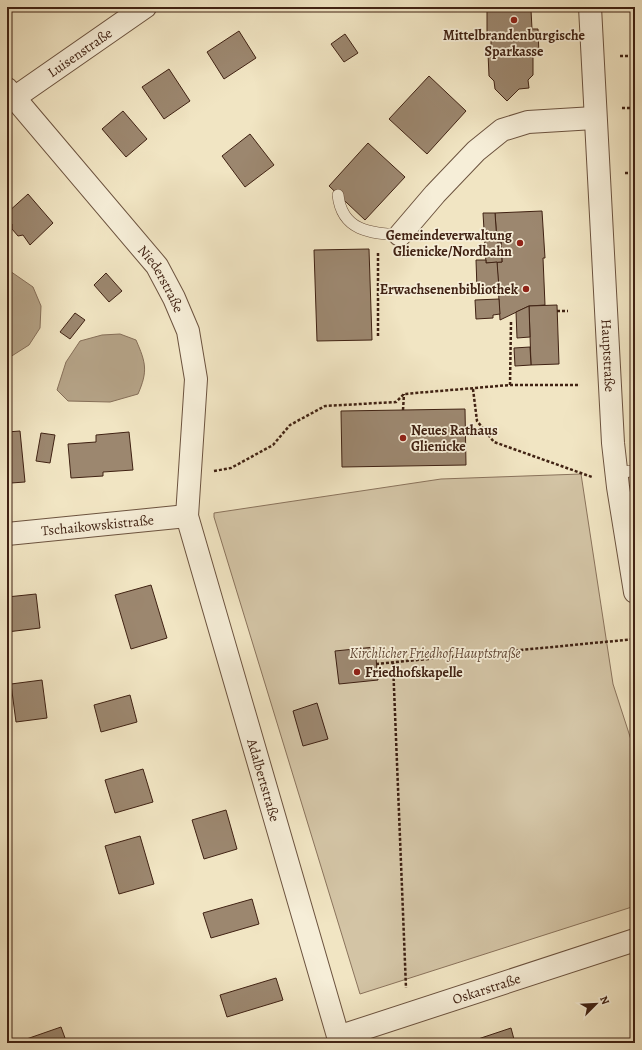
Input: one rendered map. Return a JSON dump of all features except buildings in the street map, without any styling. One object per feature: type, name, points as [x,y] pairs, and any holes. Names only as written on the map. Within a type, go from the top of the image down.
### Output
[{"type":"street","name":"Luisenstraße","points":[[11,94],[145,7]]},
{"type":"street","name":"Hauptstraße","points":[[590,7],[594,118],[635,592]]},
{"type":"street","name":"Niederstraße","points":[[11,94],[157,266],[174,298],[188,331],[196,379],[187,516]]},
{"type":"street","points":[[400,235],[476,151],[502,130],[528,122],[594,118]]},
{"type":"street","name":"Tschaikowskistraße","points":[[7,534],[187,516]]},
{"type":"street","name":"Adalbertstraße","points":[[187,516],[339,1040]]},
{"type":"street","name":"Oskarstraße","points":[[339,1040],[408,1013],[635,940]]},
{"type":"lane","points":[[338,195],[340,208],[347,220],[359,228],[380,234],[400,235]]},
{"type":"path","points":[[620,56],[635,56]]},
{"type":"path","points":[[622,108],[635,108]]},
{"type":"path","points":[[625,173],[635,173]]},
{"type":"path","points":[[378,336],[377,254],[383,250]]},
{"type":"path","points":[[437,256],[485,253]]},
{"type":"path","points":[[557,311],[568,310]]},
{"type":"path","points":[[510,385],[511,322]]},
{"type":"path","points":[[443,385],[443,390]]},
{"type":"path","points":[[189,470],[219,471],[231,468],[273,445],[290,425],[325,406],[396,402],[404,394],[443,390],[473,389],[510,385],[580,385]]},
{"type":"path","points":[[473,389],[477,421],[494,442],[591,477]]},
{"type":"path","points":[[403,410],[404,394]]},
{"type":"path","points":[[376,664],[635,639]]},
{"type":"path","points":[[394,663],[408,1013]]},
{"type":"green space","name":"Kirchlicher Friedhof Hauptstraße","points":[[581,474],[613,684],[635,752],[635,906],[360,994],[214,513],[441,479]]},
{"type":"shaded area","points":[[7,269],[33,287],[41,306],[40,328],[29,345],[7,359]]},
{"type":"shaded area","points":[[120,334],[136,340],[144,361],[143,379],[138,394],[110,402],[68,401],[57,390],[66,362],[80,341],[102,335]]},
{"type":"place","name":"Mittelbrandenburgische Sparkasse","points":[[514,20]]},
{"type":"place","name":"Gemeindeverwaltung Glienicke/Nordbahn","points":[[520,243]]},
{"type":"place","name":"Erwachsenenbibliothek","points":[[526,289]]},
{"type":"place","name":"Neues Rathaus Glienicke","points":[[403,438]]},
{"type":"place","name":"Friedhofskapelle","points":[[357,672]]}]
